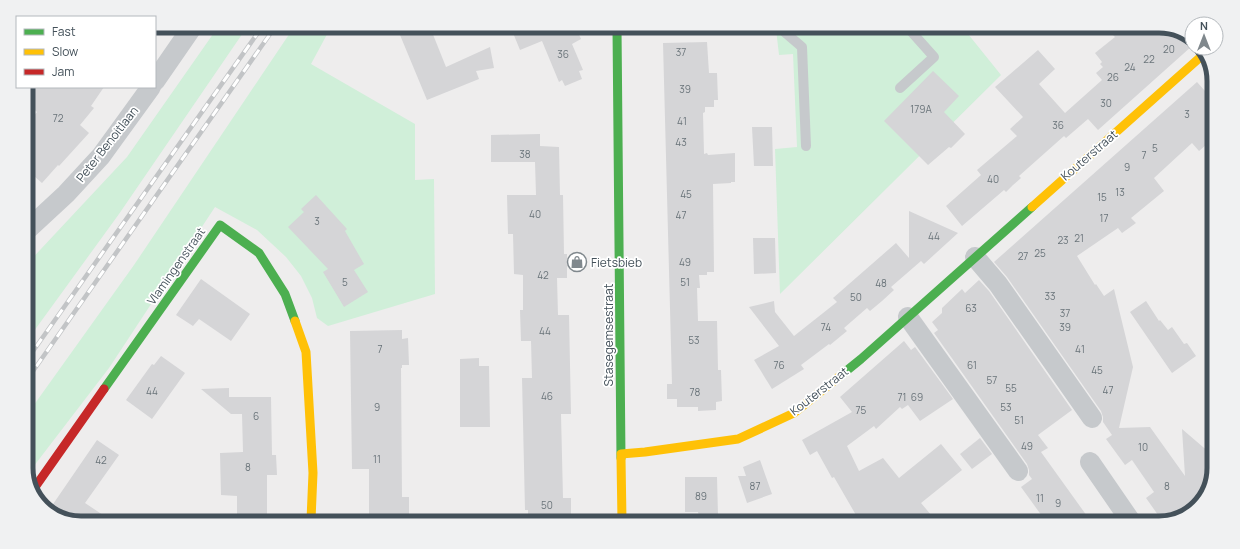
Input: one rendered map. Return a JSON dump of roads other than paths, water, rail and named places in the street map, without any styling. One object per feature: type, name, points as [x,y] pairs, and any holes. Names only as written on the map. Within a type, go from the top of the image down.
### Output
[{"type":"street","points":[[156,80],[188,33]]},
{"type":"street","name":"Stasegemsestraat","points":[[617,33],[622,516]]},
{"type":"street","name":"Kouterstraat","points":[[621,454],[738,439],[794,413],[861,359],[1201,57]]},
{"type":"street","name":"Peter Benoitlaan","points":[[33,225],[66,194],[101,156],[150,88]]},
{"type":"street","name":"Vlamingenstraat","points":[[37,485],[220,225],[259,253],[285,294],[306,352],[313,473],[311,516]]},
{"type":"street","points":[[975,257],[998,284],[1092,418]]},
{"type":"street","points":[[908,316],[1018,471]]},
{"type":"street","points":[[1090,462],[1127,516]]},
{"type":"lane","points":[[786,33],[802,47],[806,146]]},
{"type":"lane","points":[[900,88],[934,57],[913,33]]},
{"type":"railway","points":[[33,351],[258,33]]},
{"type":"railway","points":[[33,371],[271,33]]},
{"type":"place","name":"Fietsbieb","points":[[577,262]]}]
